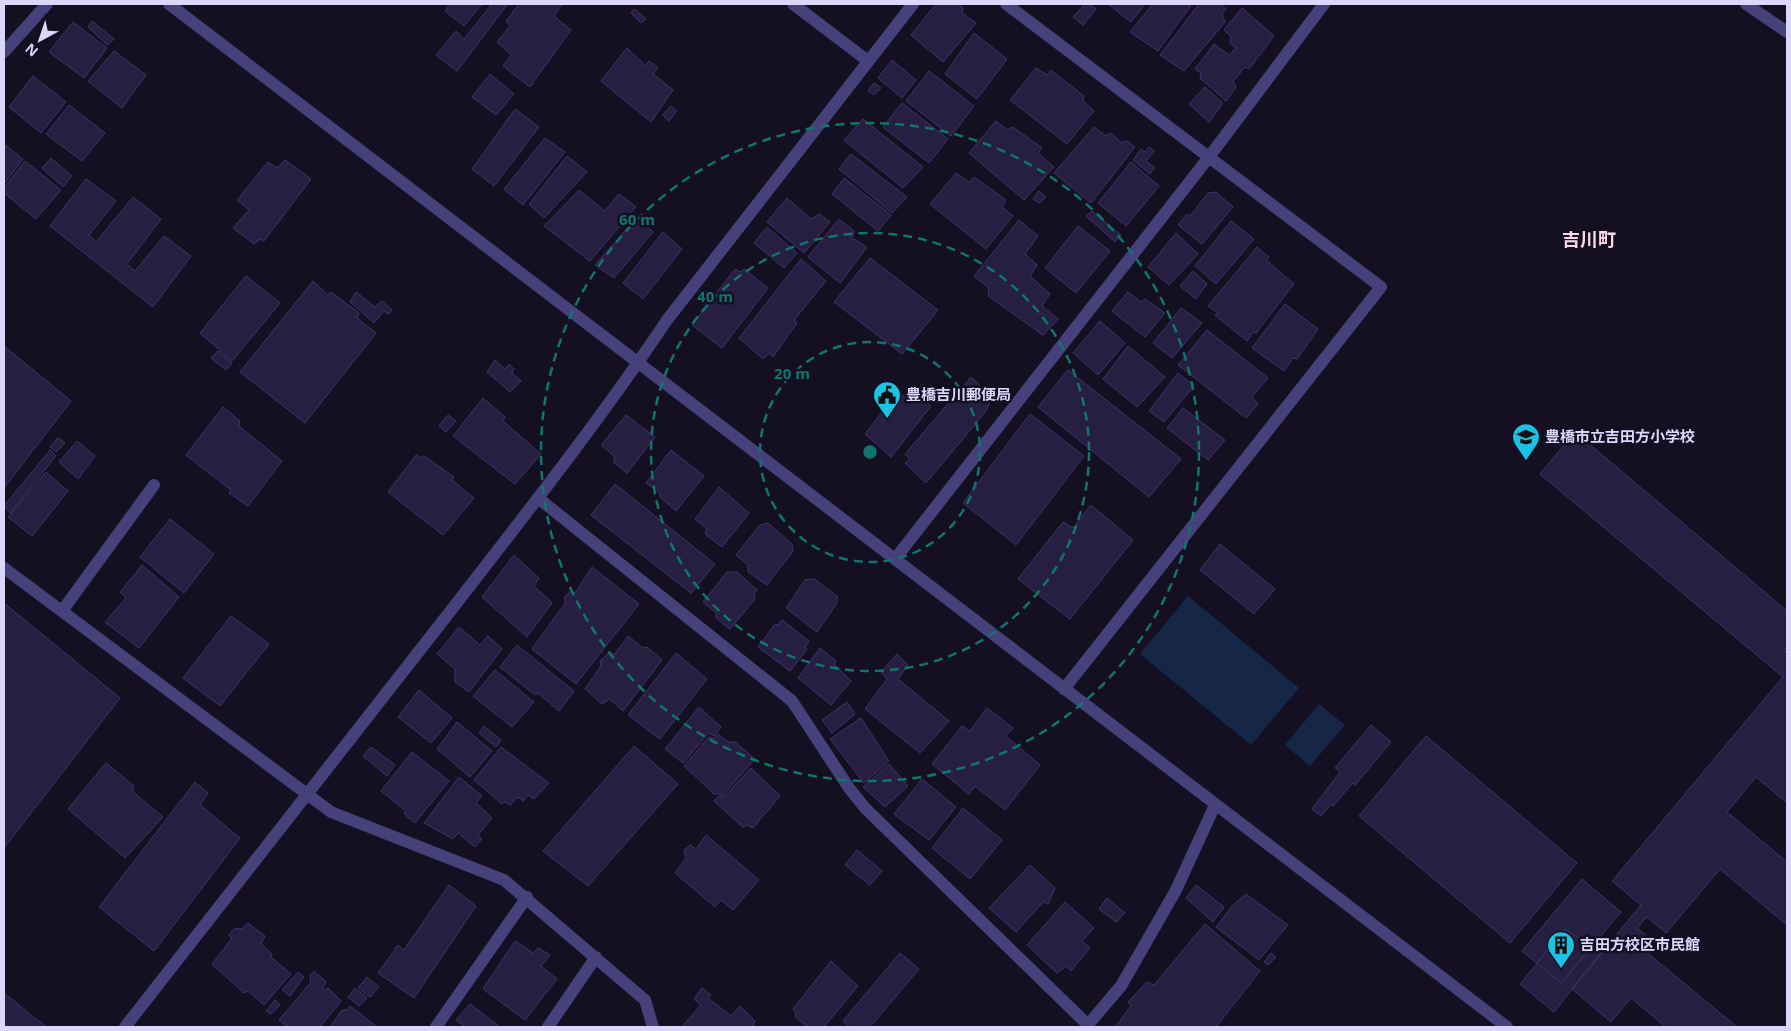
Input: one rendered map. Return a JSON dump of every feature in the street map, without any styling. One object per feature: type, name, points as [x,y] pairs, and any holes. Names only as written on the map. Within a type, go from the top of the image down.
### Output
[{"type":"street","points":[[4,52],[47,4]]},
{"type":"street","points":[[169,4],[1507,1027]]},
{"type":"street","points":[[793,4],[868,61]]},
{"type":"street","points":[[125,1027],[538,498],[639,363],[667,320],[913,4]]},
{"type":"street","points":[[1006,4],[1381,287],[1064,689]]},
{"type":"street","points":[[894,559],[1209,157],[1324,4]]},
{"type":"street","points":[[1746,4],[1787,32]]},
{"type":"street","points":[[62,611],[154,485]]},
{"type":"street","points":[[538,498],[792,701],[849,788],[865,808],[1087,1026],[1121,986],[1176,890],[1215,805]]},
{"type":"street","points":[[4,568],[331,812],[504,880],[645,1000],[653,1027]]},
{"type":"street","points":[[436,1027],[527,898]]},
{"type":"street","points":[[548,1027],[596,957]]},
{"type":"water","points":[[1188,596],[1299,688],[1251,745],[1140,654]]},
{"type":"water","points":[[1319,704],[1345,725],[1310,766],[1285,745]]},
{"type":"building","points":[[450,4],[482,4],[464,26],[445,11]]},
{"type":"building","points":[[492,4],[507,5],[457,71],[436,55],[456,31],[464,39]]},
{"type":"building","points":[[519,4],[562,4],[554,16],[571,30],[530,87],[503,66],[511,55],[497,42],[510,26],[506,21]]},
{"type":"building","points":[[936,4],[957,4],[963,8],[962,13],[976,23],[943,62],[911,35]]},
{"type":"building","points":[[1085,4],[1089,4],[1096,9],[1083,25],[1073,17]]},
{"type":"building","points":[[1108,4],[1145,4],[1131,22]]},
{"type":"building","points":[[1153,4],[1192,4],[1158,51],[1130,32]]},
{"type":"building","points":[[1199,4],[1220,4],[1226,9],[1222,14],[1225,22],[1184,71],[1160,55]]},
{"type":"building","points":[[1242,8],[1274,36],[1249,69],[1245,67],[1233,82],[1236,87],[1226,101],[1200,78],[1201,73],[1195,69],[1214,44],[1229,55],[1236,48],[1230,43],[1231,37],[1224,30]]},
{"type":"building","points":[[634,9],[646,19],[641,23],[631,13]]},
{"type":"building","points":[[92,21],[114,39],[107,45],[88,27]]},
{"type":"building","points":[[73,22],[107,48],[84,78],[49,52]]},
{"type":"building","points":[[974,33],[1007,59],[977,99],[945,74]]},
{"type":"building","points":[[627,48],[645,65],[649,61],[658,68],[653,74],[673,90],[651,122],[601,81]]},
{"type":"building","points":[[114,51],[146,75],[122,108],[88,81]]},
{"type":"building","points":[[892,60],[916,80],[902,98],[878,78]]},
{"type":"building","points":[[1036,68],[1047,75],[1051,70],[1084,96],[1083,101],[1094,111],[1067,144],[1010,100]]},
{"type":"building","points":[[929,71],[974,106],[951,136],[906,101]]},
{"type":"building","points":[[490,74],[514,94],[496,115],[472,97]]},
{"type":"building","points":[[33,76],[66,102],[41,133],[9,107]]},
{"type":"building","points":[[874,83],[881,88],[874,95],[868,91]]},
{"type":"building","points":[[1205,87],[1223,103],[1209,122],[1189,104]]},
{"type":"building","points":[[902,103],[948,139],[929,163],[883,127]]},
{"type":"building","points":[[69,105],[105,133],[82,161],[46,134]]},
{"type":"building","points":[[671,106],[677,111],[669,121],[663,115]]},
{"type":"building","points":[[515,109],[539,127],[494,186],[472,169]]},
{"type":"building","points":[[863,119],[923,167],[903,188],[844,140]]},
{"type":"building","points":[[996,121],[1007,130],[1013,127],[1042,148],[1038,153],[1054,167],[1024,200],[969,153]]},
{"type":"building","points":[[1094,127],[1106,136],[1110,133],[1122,143],[1127,141],[1135,147],[1091,203],[1054,173]]},
{"type":"building","points":[[545,138],[565,152],[523,205],[504,189]]},
{"type":"building","points":[[4,144],[23,159],[4,184]]},
{"type":"building","points":[[1149,147],[1154,151],[1146,161],[1155,168],[1150,174],[1133,160],[1141,149],[1145,152]]},
{"type":"building","points":[[851,154],[907,197],[892,213],[839,169]]},
{"type":"building","points":[[567,156],[587,172],[544,218],[529,204]]},
{"type":"building","points":[[51,158],[72,176],[63,187],[42,168]]},
{"type":"building","points":[[285,160],[311,179],[264,241],[260,239],[254,244],[233,228],[249,210],[237,200],[268,162],[277,168]]},
{"type":"building","points":[[25,161],[61,190],[36,219],[4,193],[4,188]]},
{"type":"building","points":[[1131,162],[1159,186],[1126,226],[1098,203]]},
{"type":"building","points":[[956,173],[969,182],[974,177],[1006,200],[1002,207],[1013,216],[986,249],[930,204]]},
{"type":"building","points":[[844,178],[891,215],[878,231],[832,194]]},
{"type":"building","points":[[86,179],[116,201],[89,235],[96,242],[133,197],[161,219],[127,264],[135,271],[164,236],[191,256],[153,307],[50,226]]},
{"type":"building","points":[[579,190],[605,211],[619,194],[636,207],[590,261],[544,226]]},
{"type":"building","points":[[1039,191],[1046,197],[1039,203],[1033,199]]},
{"type":"building","points":[[1216,192],[1233,207],[1202,244],[1178,225],[1186,215],[1191,215],[1208,193]]},
{"type":"building","points":[[787,198],[811,219],[820,214],[830,222],[804,253],[767,222]]},
{"type":"building","points":[[1092,211],[1121,235],[1115,242],[1086,216]]},
{"type":"building","points":[[637,217],[653,232],[614,278],[595,265]]},
{"type":"building","points":[[839,219],[854,231],[852,238],[867,247],[840,283],[808,257]]},
{"type":"building","points":[[1019,220],[1038,236],[1025,254],[1037,265],[1030,276],[1050,294],[1042,306],[1058,319],[1043,335],[988,296],[989,288],[974,276]]},
{"type":"building","points":[[1231,221],[1254,239],[1216,284],[1195,266]]},
{"type":"building","points":[[1078,226],[1110,251],[1076,293],[1045,268]]},
{"type":"building","points":[[767,227],[797,253],[784,268],[754,243]]},
{"type":"building","points":[[663,232],[682,249],[643,299],[623,283]]},
{"type":"building","points":[[1176,233],[1198,254],[1169,285],[1148,267]]},
{"type":"building","points":[[1257,247],[1269,257],[1266,260],[1294,284],[1256,333],[1253,332],[1247,341],[1215,315],[1218,313],[1208,306]]},
{"type":"building","points":[[870,258],[938,310],[902,354],[834,302]]},
{"type":"building","points":[[801,259],[826,281],[794,320],[797,323],[773,357],[769,353],[763,359],[739,338]]},
{"type":"building","points":[[735,269],[741,272],[744,269],[768,288],[722,348],[692,325]]},
{"type":"building","points":[[1193,271],[1207,284],[1196,299],[1180,286]]},
{"type":"building","points":[[246,276],[280,303],[232,361],[200,333]]},
{"type":"building","points":[[313,281],[328,295],[331,292],[359,313],[357,318],[376,333],[305,423],[240,372]]},
{"type":"building","points":[[356,292],[375,307],[382,301],[392,310],[388,314],[384,311],[374,323],[350,302]]},
{"type":"building","points":[[1128,292],[1141,302],[1145,299],[1165,313],[1145,337],[1112,311]]},
{"type":"building","points":[[1285,304],[1318,329],[1297,359],[1293,358],[1284,371],[1252,348]]},
{"type":"building","points":[[1181,308],[1202,323],[1172,358],[1153,343]]},
{"type":"building","points":[[1100,321],[1125,343],[1098,375],[1073,353]]},
{"type":"building","points":[[1207,330],[1268,378],[1252,397],[1258,404],[1246,418],[1178,365]]},
{"type":"building","points":[[4,346],[71,401],[4,488]]},
{"type":"building","points":[[1128,346],[1165,377],[1137,407],[1103,379]]},
{"type":"building","points":[[218,351],[232,363],[226,370],[211,358]]},
{"type":"building","points":[[495,360],[505,369],[509,364],[514,369],[512,373],[521,381],[510,392],[487,372]]},
{"type":"building","points":[[1068,370],[1181,459],[1149,497],[1038,407]]},
{"type":"building","points":[[1178,373],[1194,386],[1164,422],[1149,411]]},
{"type":"building","points":[[971,377],[992,397],[986,411],[926,483],[905,463],[910,459],[905,454]]},
{"type":"building","points":[[898,392],[914,404],[921,397],[931,406],[891,457],[865,434]]},
{"type":"building","points":[[483,398],[505,417],[503,421],[541,454],[515,484],[453,436]]},
{"type":"building","points":[[223,407],[240,421],[239,426],[282,461],[248,506],[229,493],[231,490],[186,455]]},
{"type":"building","points":[[1183,408],[1225,440],[1208,460],[1167,428]]},
{"type":"building","points":[[1030,414],[1084,456],[1016,545],[963,503]]},
{"type":"building","points":[[448,415],[456,421],[446,432],[439,426]]},
{"type":"building","points":[[626,415],[655,437],[627,473],[613,462],[615,457],[601,445]]},
{"type":"building","points":[[1575,432],[1787,611],[1787,647],[1784,650],[1787,653],[1787,803],[1756,777],[1727,812],[1787,862],[1787,925],[1720,869],[1666,933],[1647,917],[1637,928],[1647,936],[1639,946],[1737,1027],[1666,1027],[1631,998],[1611,1022],[1572,989],[1641,905],[1612,881],[1783,677],[1540,474]]},
{"type":"building","points":[[58,438],[65,443],[56,452],[50,447]]},
{"type":"building","points":[[77,441],[95,456],[78,479],[59,462]]},
{"type":"building","points":[[50,450],[56,456],[10,513],[4,506]]},
{"type":"building","points":[[671,450],[704,476],[676,511],[660,497],[660,493],[646,483]]},
{"type":"building","points":[[416,455],[421,458],[424,456],[454,477],[452,480],[474,498],[443,535],[388,492]]},
{"type":"building","points":[[46,472],[68,491],[32,536],[8,517]]},
{"type":"building","points":[[615,484],[715,564],[691,593],[591,515]]},
{"type":"building","points":[[719,487],[749,513],[722,547],[705,534],[707,529],[695,519]]},
{"type":"building","points":[[1091,505],[1133,540],[1070,619],[1018,579],[1063,522],[1073,528]]},
{"type":"building","points":[[170,519],[214,554],[184,593],[140,557]]},
{"type":"building","points":[[768,523],[792,544],[793,551],[767,585],[748,572],[748,565],[736,555],[760,525]]},
{"type":"building","points":[[1220,544],[1275,589],[1254,614],[1200,570]]},
{"type":"building","points":[[514,555],[539,578],[534,586],[552,603],[527,637],[482,597]]},
{"type":"building","points":[[142,565],[179,597],[139,648],[105,622],[126,598],[120,592]]},
{"type":"building","points":[[592,567],[639,604],[576,684],[532,649],[566,602],[564,598],[571,590],[575,593]]},
{"type":"building","points":[[727,572],[737,572],[757,590],[754,594],[755,599],[730,629],[716,618],[716,613],[703,602]]},
{"type":"building","points":[[814,579],[837,596],[837,603],[817,632],[786,608],[805,580]]},
{"type":"building","points":[[4,603],[120,698],[4,848]]},
{"type":"building","points":[[231,616],[269,644],[220,706],[183,678]]},
{"type":"building","points":[[782,620],[809,641],[805,647],[807,649],[790,671],[758,647],[775,624],[778,625]]},
{"type":"building","points":[[459,627],[480,645],[488,636],[502,649],[469,692],[455,682],[455,669],[437,654]]},
{"type":"building","points":[[628,636],[643,648],[647,647],[662,660],[623,711],[610,699],[602,704],[585,689],[601,666],[600,661],[610,652],[614,655]]},
{"type":"building","points":[[517,645],[574,691],[559,711],[538,693],[535,695],[500,667]]},
{"type":"building","points":[[820,648],[836,661],[834,664],[851,681],[831,705],[798,678]]},
{"type":"building","points":[[676,653],[707,679],[660,739],[628,715]]},
{"type":"building","points":[[897,654],[908,665],[898,679],[949,721],[920,753],[865,709],[887,679],[881,672]]},
{"type":"building","points":[[495,670],[534,702],[512,727],[473,696]]},
{"type":"building","points":[[419,690],[452,718],[431,743],[398,717]]},
{"type":"building","points":[[847,702],[855,714],[832,733],[822,720]]},
{"type":"building","points":[[699,707],[721,727],[714,736],[709,733],[683,763],[665,749]]},
{"type":"building","points":[[987,708],[1013,728],[1006,736],[1040,765],[1005,810],[975,786],[969,794],[932,764],[962,726],[970,731]]},
{"type":"building","points":[[861,718],[889,761],[864,783],[830,739]]},
{"type":"building","points":[[457,722],[492,751],[470,777],[437,749]]},
{"type":"building","points":[[1371,725],[1391,742],[1355,785],[1353,783],[1333,806],[1331,804],[1321,816],[1312,809],[1340,772],[1335,768]]},
{"type":"building","points":[[484,726],[501,740],[496,747],[479,733]]},
{"type":"building","points":[[718,734],[728,742],[735,742],[755,759],[724,794],[714,794],[684,766],[709,737],[714,739]]},
{"type":"building","points":[[1426,736],[1577,863],[1510,943],[1359,816]]},
{"type":"building","points":[[634,746],[678,784],[588,886],[543,851]]},
{"type":"building","points":[[371,747],[395,765],[387,776],[363,756]]},
{"type":"building","points":[[501,747],[549,783],[534,799],[528,795],[523,801],[518,797],[510,805],[505,802],[502,804],[474,780]]},
{"type":"building","points":[[412,752],[449,781],[415,823],[404,814],[406,811],[381,791]]},
{"type":"building","points":[[106,763],[134,786],[132,791],[163,817],[125,858],[68,809]]},
{"type":"building","points":[[889,764],[908,786],[885,807],[863,787]]},
{"type":"building","points":[[751,768],[780,796],[753,828],[747,825],[743,827],[714,801],[719,796],[725,796]]},
{"type":"building","points":[[459,777],[482,796],[476,803],[492,818],[478,835],[482,839],[475,847],[458,833],[453,839],[424,823]]},
{"type":"building","points":[[922,779],[956,807],[929,840],[894,814]]},
{"type":"building","points":[[195,782],[208,793],[200,805],[240,838],[154,951],[99,907]]},
{"type":"building","points":[[963,808],[1002,840],[970,879],[932,848]]},
{"type":"building","points":[[706,835],[759,880],[733,910],[721,900],[715,907],[675,873],[686,858],[684,850],[691,845],[696,849]]},
{"type":"building","points":[[857,850],[882,871],[870,885],[845,865]]},
{"type":"building","points":[[1030,865],[1055,888],[1048,904],[1043,902],[1016,932],[989,908]]},
{"type":"building","points":[[1582,879],[1621,912],[1561,983],[1522,951]]},
{"type":"building","points":[[449,885],[476,906],[414,998],[378,973],[398,945],[404,950]]},
{"type":"building","points":[[1196,885],[1224,907],[1213,922],[1186,898]]},
{"type":"building","points":[[1246,894],[1288,925],[1259,960],[1216,927],[1233,905]]},
{"type":"building","points":[[1107,898],[1125,913],[1116,922],[1099,909]]},
{"type":"building","points":[[1065,902],[1094,928],[1082,941],[1090,948],[1071,971],[1066,966],[1057,973],[1027,945]]},
{"type":"building","points":[[248,923],[265,936],[261,944],[272,954],[271,957],[291,974],[264,1005],[248,991],[244,993],[212,964],[232,938],[229,935],[235,928],[242,929]]},
{"type":"building","points":[[1205,924],[1260,971],[1216,1027],[1115,1027],[1131,1006],[1128,1002],[1147,982],[1154,985]]},
{"type":"building","name":"吉田方校区市民館","points":[[1565,929],[1601,953],[1554,1012],[1520,984]]},
{"type":"building","points":[[515,941],[533,953],[538,948],[550,955],[541,966],[557,979],[525,1020],[483,989]]},
{"type":"building","points":[[900,953],[919,969],[870,1027],[850,1027],[843,1021]]},
{"type":"building","points":[[1271,953],[1276,957],[1268,965],[1264,962]]},
{"type":"building","points":[[831,961],[858,986],[824,1027],[808,1027],[795,1017],[796,1013],[793,1009]]},
{"type":"building","points":[[314,971],[326,982],[322,988],[324,990],[328,988],[341,1001],[320,1027],[288,1027],[279,1020],[311,982],[310,976]]},
{"type":"building","points":[[298,972],[304,977],[290,996],[282,990]]},
{"type":"building","points":[[367,977],[379,987],[370,997],[358,988]]},
{"type":"building","points":[[355,988],[367,998],[359,1006],[348,997]]},
{"type":"building","points":[[702,988],[711,995],[708,998],[731,1016],[740,1006],[755,1021],[753,1026],[755,1027],[682,1027],[701,1005],[694,999]]},
{"type":"building","points":[[4,993],[46,1027],[4,1027]]},
{"type":"building","points":[[275,1000],[280,1005],[271,1014],[266,1011]]},
{"type":"building","points":[[470,1004],[500,1027],[465,1027],[456,1020]]},
{"type":"building","points":[[350,1006],[377,1027],[330,1027],[342,1010],[347,1010]]},
{"type":"place","name":"豊橋吉川郵便局","points":[[887,419]]},
{"type":"place","name":"豊橋市立吉田方小学校","points":[[1526,461]]},
{"type":"place","name":"吉田方校区市民館","points":[[1561,969]]},
{"type":"district","name":"吉川町","points":[[1589,240]]}]
